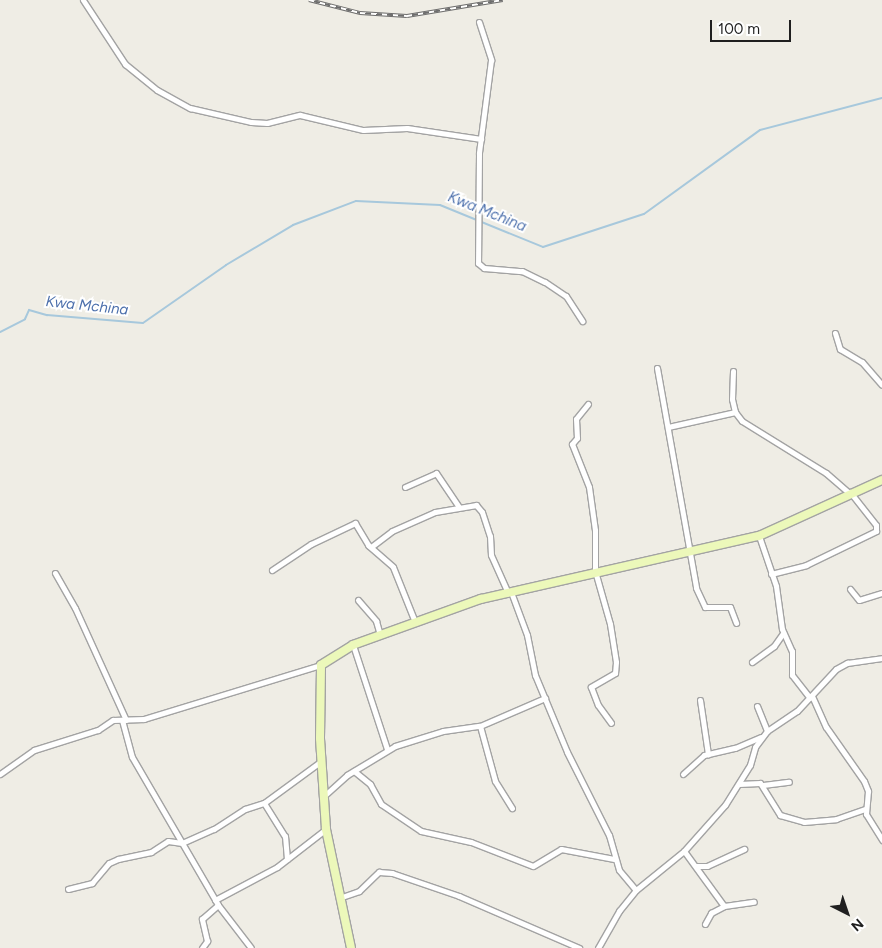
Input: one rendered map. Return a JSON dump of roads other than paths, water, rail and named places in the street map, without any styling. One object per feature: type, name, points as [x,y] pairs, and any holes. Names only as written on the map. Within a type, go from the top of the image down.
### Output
[{"type":"street","points":[[82,0],[125,64],[157,90],[190,108],[251,122],[267,122],[300,115],[363,130],[407,128],[481,139]]},
{"type":"street","points":[[479,22],[491,60],[477,179],[478,264],[484,268],[522,271],[546,282],[566,296],[582,321]]},
{"type":"street","points":[[835,333],[840,349],[862,362],[882,385]]},
{"type":"street","points":[[657,368],[684,526],[692,553],[696,588],[703,605],[730,607],[736,624]]},
{"type":"street","points":[[733,371],[735,412],[756,432],[819,468],[850,493],[876,525],[876,531],[816,561],[771,574]]},
{"type":"street","points":[[588,404],[576,420],[577,438],[572,444],[589,486],[595,530],[595,572],[610,624],[616,662],[615,673],[591,687],[598,705],[611,723]]},
{"type":"street","points":[[668,427],[735,412]]},
{"type":"street","points":[[405,487],[436,473],[458,506]]},
{"type":"street","points":[[0,774],[40,747],[98,730],[113,720],[144,719],[321,665],[353,645],[415,622],[509,593],[595,572],[692,553],[759,536],[882,480]]},
{"type":"street","points":[[371,547],[408,523],[472,503],[481,509],[490,536],[491,555],[509,593],[545,698],[567,752],[609,835],[614,859],[621,875],[636,890]]},
{"type":"street","points":[[272,570],[352,523],[357,525],[371,547],[393,567],[415,622]]},
{"type":"street","points":[[759,536],[778,593],[783,633],[792,651],[792,675],[811,697],[826,727],[864,781],[868,790],[865,809],[882,840]]},
{"type":"street","points":[[55,573],[75,608],[124,720],[132,757],[217,902],[251,948]]},
{"type":"street","points":[[850,589],[859,600],[882,594]]},
{"type":"street","points":[[358,600],[376,622],[380,635]]},
{"type":"street","points":[[752,662],[774,646],[783,633]]},
{"type":"street","points":[[353,645],[387,749]]},
{"type":"street","points":[[598,948],[636,890],[684,851],[725,806],[767,731],[811,697],[830,674],[842,665],[882,658]]},
{"type":"street","points":[[321,665],[320,762],[325,795],[326,829],[338,898],[352,948]]},
{"type":"street","points":[[325,795],[354,771],[387,749],[443,731],[480,726],[545,698]]},
{"type":"street","points":[[700,700],[708,754]]},
{"type":"street","points":[[756,706],[767,731]]},
{"type":"street","points":[[480,726],[495,781],[512,808]]},
{"type":"street","points":[[683,774],[697,760],[708,754],[735,748],[762,737]]},
{"type":"street","points":[[68,889],[92,883],[109,863],[118,859],[151,852],[168,841],[182,843],[245,809],[264,802],[320,762]]},
{"type":"street","points":[[354,771],[370,784],[381,804],[421,830],[471,842],[532,866],[561,849],[614,859]]},
{"type":"street","points":[[739,784],[763,785],[789,782]]},
{"type":"street","points":[[763,785],[777,811],[785,817],[822,821],[865,809]]},
{"type":"street","points":[[264,802],[285,836],[287,859]]},
{"type":"street","points":[[202,948],[207,941],[202,919],[217,902],[287,859],[326,829]]},
{"type":"street","points":[[696,866],[707,866],[744,849]]},
{"type":"street","points":[[684,851],[724,906]]},
{"type":"street","points":[[338,898],[359,891],[379,872],[392,873],[459,896],[579,948]]},
{"type":"street","points":[[705,924],[710,913],[724,906],[754,902]]},
{"type":"waterway","name":"Kwa Mchina","points":[[0,332],[25,319],[29,310],[47,315],[143,323],[226,265],[293,225],[356,201],[440,205],[543,247],[644,214],[760,130],[882,98]]},
{"type":"railway","points":[[309,0],[360,13],[407,16],[503,0]]}]
